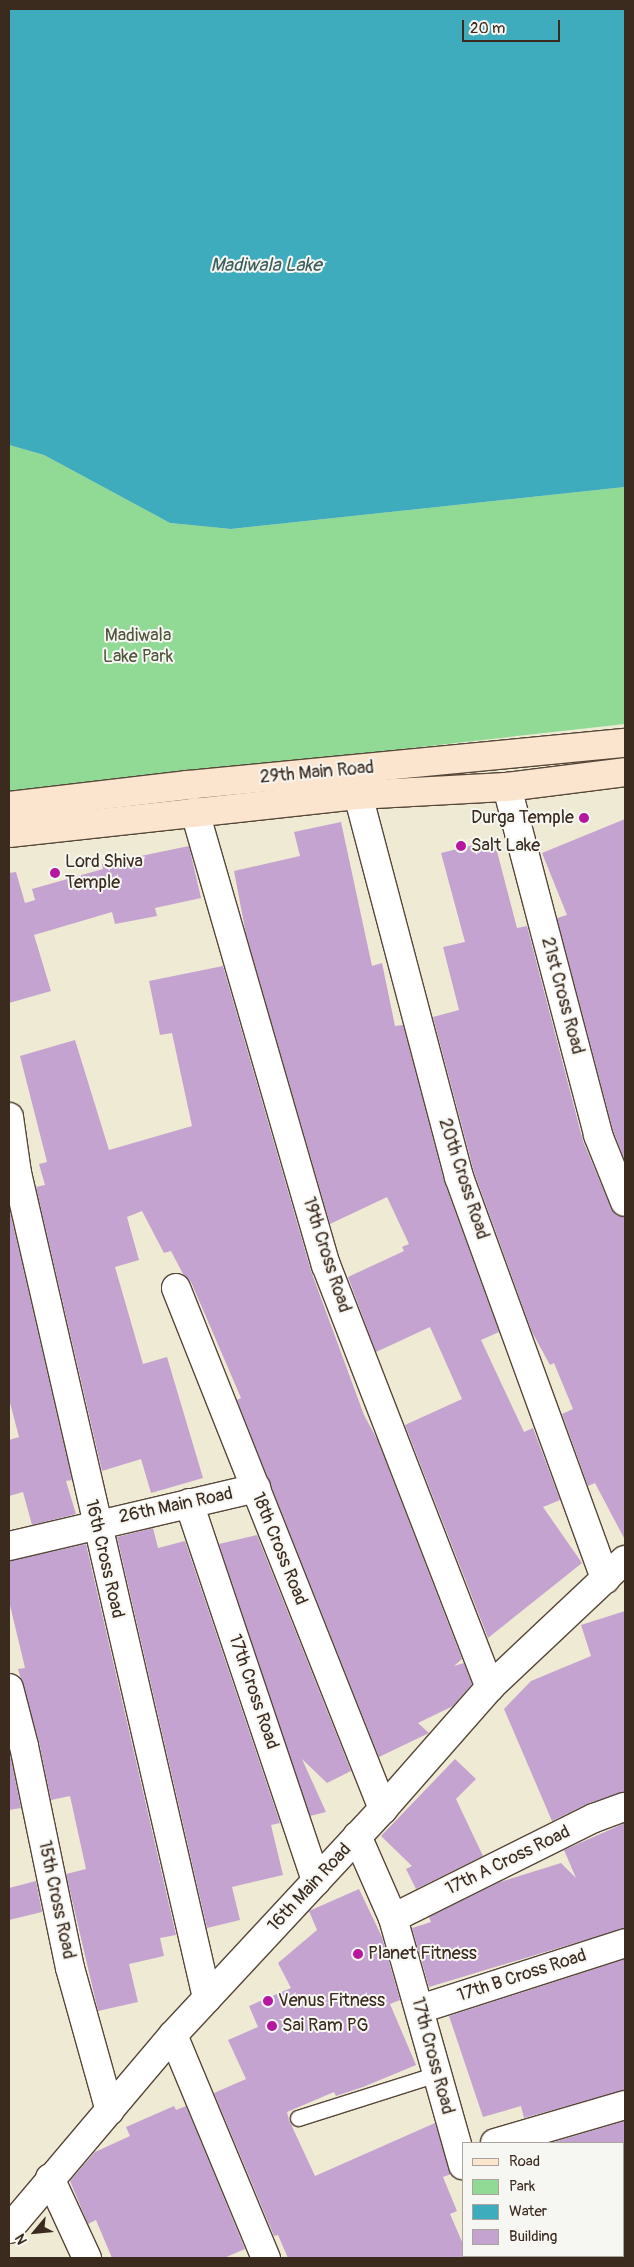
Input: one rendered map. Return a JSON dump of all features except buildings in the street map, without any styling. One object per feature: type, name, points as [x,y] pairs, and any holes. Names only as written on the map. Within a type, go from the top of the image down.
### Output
[{"type":"main road","name":"29th Main Road","points":[[9,833],[195,812],[354,782],[625,743]]},
{"type":"main road","name":"29th Main Road","points":[[9,806],[354,782],[507,787],[625,772]]},
{"type":"street","name":"20th Cross Road","points":[[354,782],[459,1177],[605,1579]]},
{"type":"street","name":"21st Cross Road","points":[[507,787],[598,1136],[625,1202]]},
{"type":"street","name":"19th Cross Road","points":[[195,812],[326,1264],[490,1687]]},
{"type":"street","name":"16th Cross Road","points":[[9,1117],[17,1173],[96,1523],[207,1998]]},
{"type":"street","name":"18th Cross Road","points":[[176,1288],[383,1809]]},
{"type":"street","name":"26th Main Road","points":[[9,1546],[96,1523],[256,1488]]},
{"type":"street","name":"17th Cross Road","points":[[189,1503],[316,1881]]},
{"type":"street","name":"16th Main Road","points":[[9,2229],[50,2178],[110,2111],[173,2035],[383,1809],[490,1687],[625,1560]]},
{"type":"street","name":"15th Cross Road","points":[[9,1688],[16,1748],[70,1968],[110,2111]]},
{"type":"street","name":"17th A Cross Road","points":[[393,1918],[594,1818],[625,1807]]},
{"type":"street","name":"17th Cross Road","points":[[357,1836],[393,1918],[462,2157]]},
{"type":"street","name":"17th B Cross Road","points":[[420,2010],[625,1944]]},
{"type":"street","points":[[173,2035],[266,2258]]},
{"type":"street","points":[[498,2142],[625,2105]]},
{"type":"street","points":[[50,2178],[87,2258]]},
{"type":"lane","points":[[298,2118],[437,2074]]},
{"type":"green space","name":"Madiwala Lake Park","points":[[9,445],[44,455],[170,523],[231,529],[625,487],[625,724],[9,793]]},
{"type":"water","name":"Madiwala Lake","points":[[9,9],[625,9],[625,487],[231,529],[170,523],[44,455],[9,445]]},
{"type":"place","name":"Durga Temple","points":[[584,818]]},
{"type":"place","name":"Salt Lake","points":[[461,846]]},
{"type":"place","name":"Lord Shiva Temple","points":[[55,873]]},
{"type":"place","name":"Planet Fitness","points":[[358,1954]]},
{"type":"place","name":"Venus Fitness","points":[[268,2001]]},
{"type":"place","name":"Sai Ram PG","points":[[272,2026]]}]
